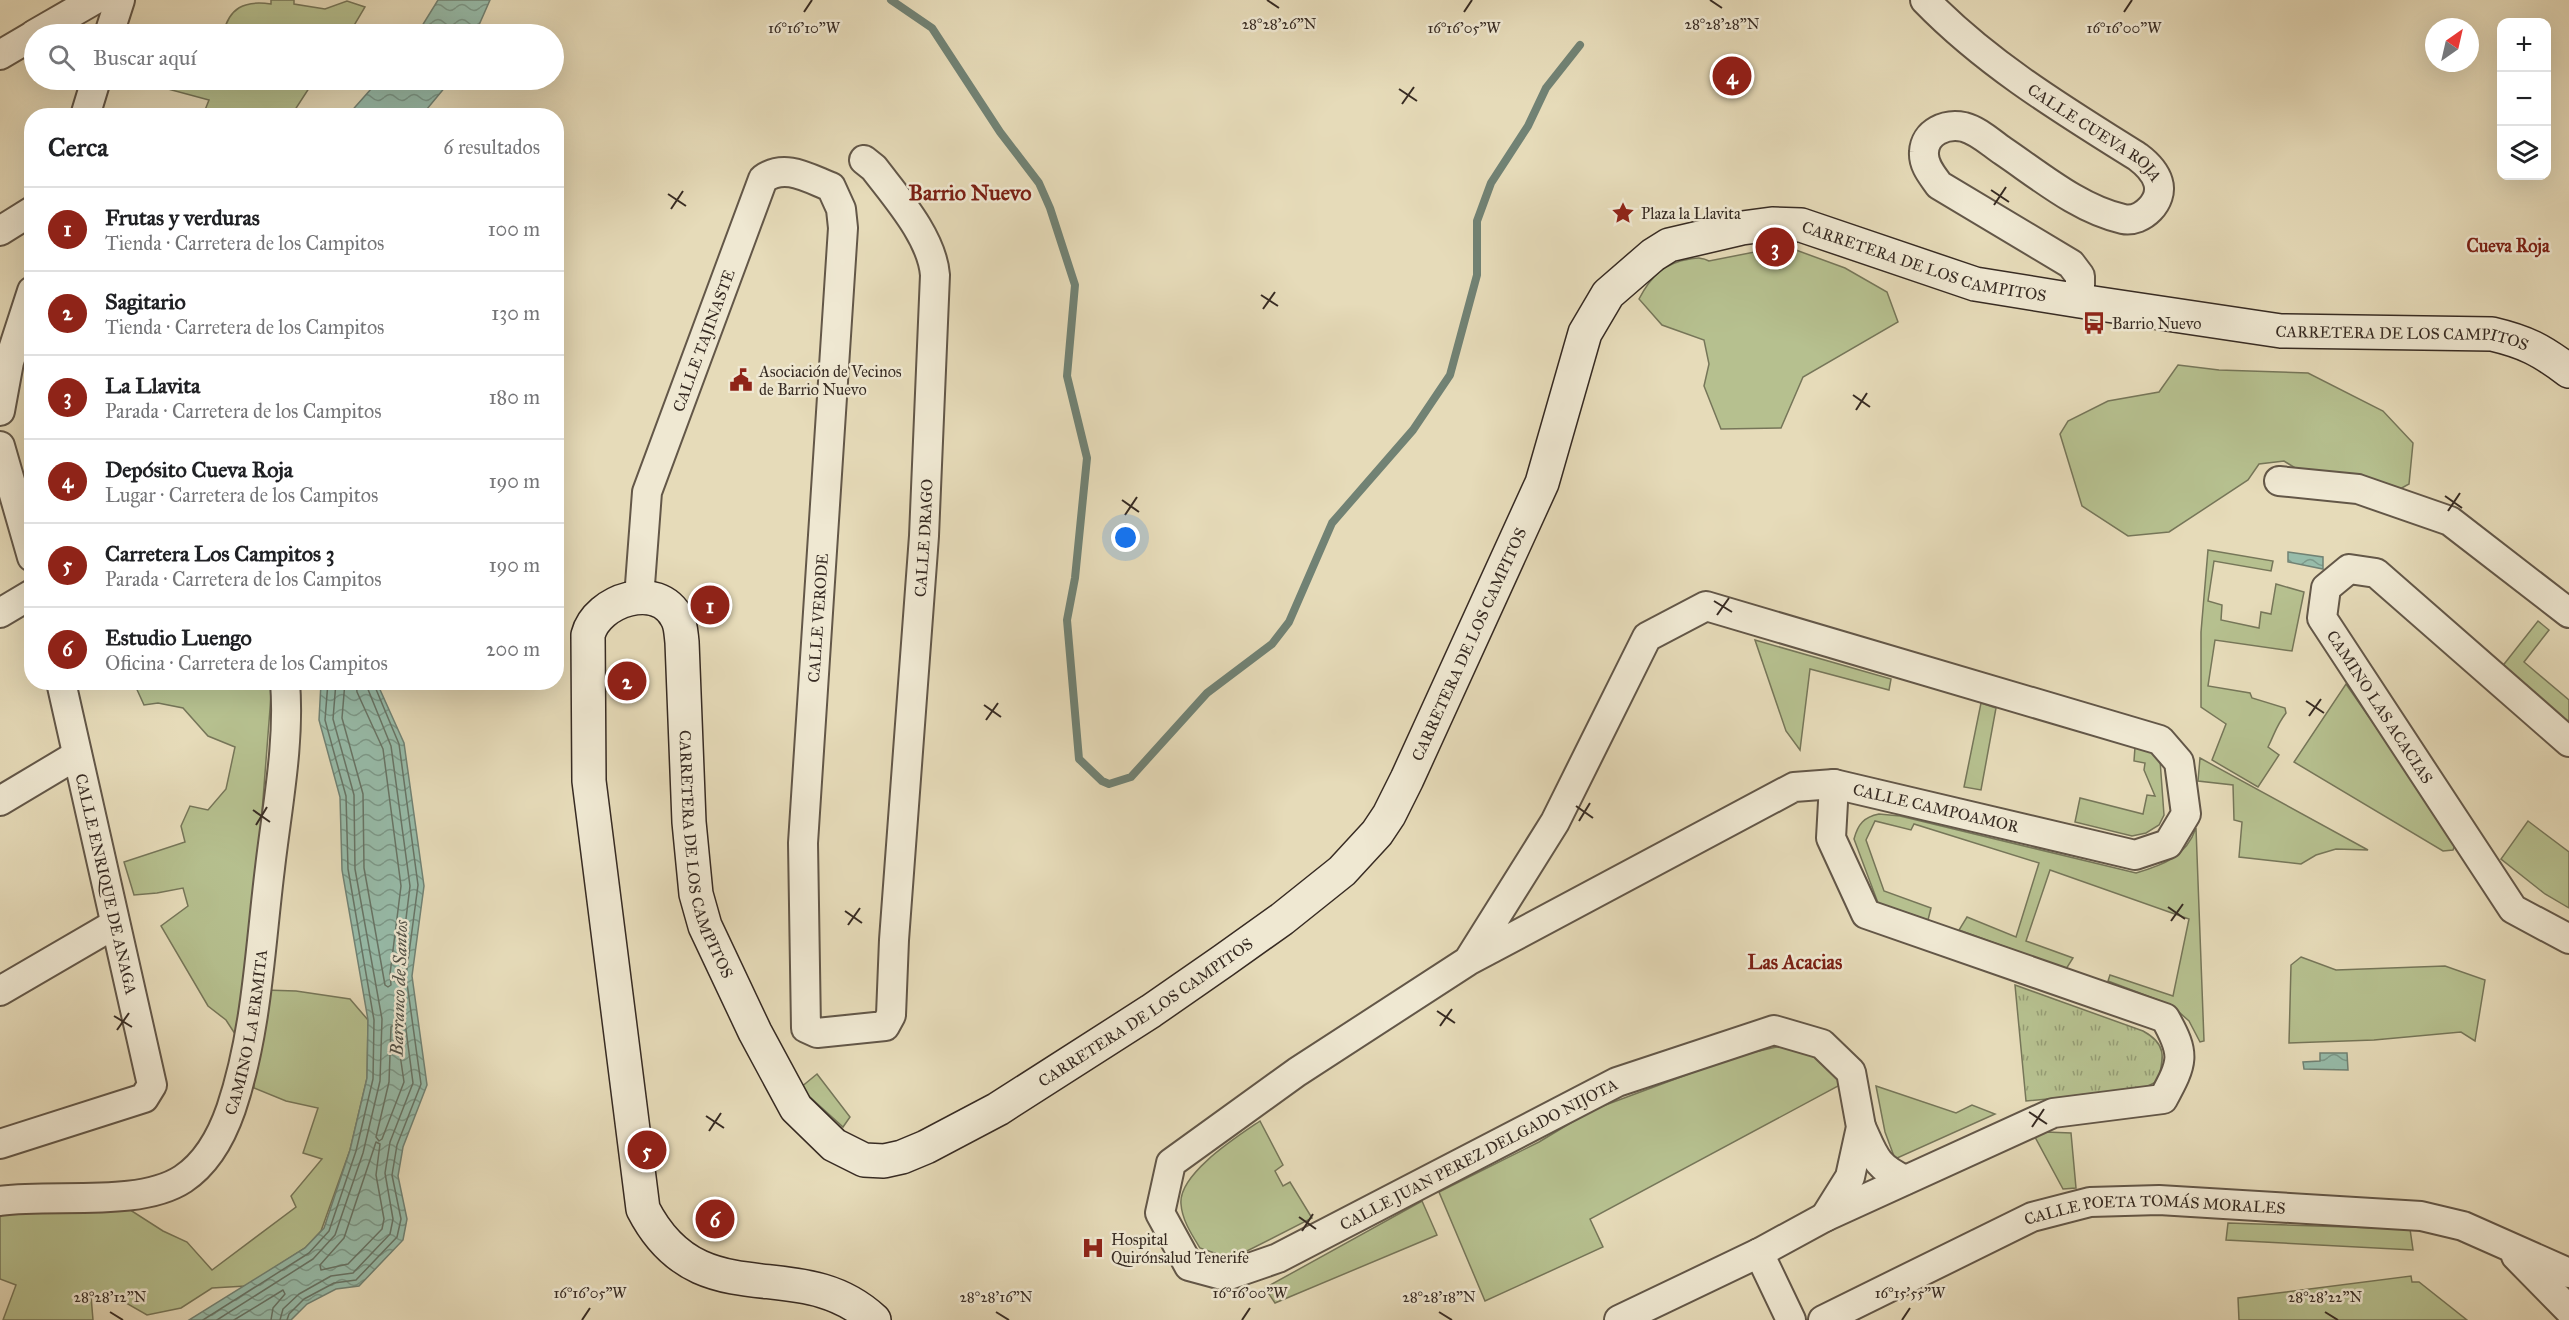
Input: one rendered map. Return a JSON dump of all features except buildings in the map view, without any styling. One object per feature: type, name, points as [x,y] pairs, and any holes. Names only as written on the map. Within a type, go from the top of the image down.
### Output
[{"type":"main road","name":"CARRETERA DE LOS CAMPITOS","points":[[639,598],[651,598],[671,610],[680,628],[689,822],[696,894],[705,926],[755,1032],[796,1108],[834,1145],[850,1154],[864,1160],[893,1159],[927,1148],[998,1109],[1151,1011],[1282,919],[1326,885],[1377,833],[1407,779],[1542,483],[1585,333],[1608,294],[1653,255],[1670,245],[1742,228],[1772,224],[1801,225],[1967,281],[2080,301],[2281,331],[2492,334],[2537,348],[2569,371]]},
{"type":"main road","points":[[639,598],[613,604],[601,612],[590,625],[587,657],[589,781],[643,1209],[651,1225],[670,1247],[687,1262],[707,1273],[725,1279],[792,1284],[826,1292],[849,1303],[874,1320]]},
{"type":"street","points":[[54,24],[94,0]]},
{"type":"street","points":[[112,24],[120,0]]},
{"type":"street","name":"CALLE CUEVA ROJA","points":[[1925,0],[1948,24],[2045,100],[2139,157],[2147,164],[2158,182],[2159,191],[2155,203],[2144,215],[2132,220],[2123,219],[2096,209],[2065,192],[1975,131],[1947,125],[1933,133],[1925,145],[1924,156],[1929,172],[1939,185],[2071,264],[2080,276],[2080,301]]},
{"type":"street","points":[[0,55],[24,41]]},
{"type":"street","points":[[87,108],[93,90]]},
{"type":"street","name":"CALLE DRAGO","points":[[806,1028],[817,1033],[885,1026],[891,1015],[894,940],[924,536],[933,259],[926,244],[881,177],[864,160]]},
{"type":"street","name":"CALLE TAJINASTE","points":[[639,598],[647,492],[763,179],[773,172],[785,171],[807,177],[831,187],[841,209]]},
{"type":"street","name":"CALLE VERODE","points":[[806,1028],[803,843],[843,228],[841,209]]},
{"type":"street","points":[[0,231],[24,217]]},
{"type":"street","points":[[0,411],[9,362],[24,316]]},
{"type":"street","points":[[0,446],[24,529]]},
{"type":"street","points":[[2279,481],[2358,489],[2450,521],[2569,613]]},
{"type":"street","name":"CAMINO LAS ACACIAS","points":[[2569,742],[2376,573],[2349,569],[2326,588],[2322,618],[2513,909],[2569,939]]},
{"type":"street","points":[[0,613],[24,599]]},
{"type":"street","name":"CALLE CAMPOAMOR","points":[[1619,1320],[1759,1253],[1825,1217],[2053,1113],[2163,1098],[2179,1069],[2179,1042],[2165,1017],[1866,914],[1831,838],[1834,784],[2135,855],[2168,844],[2186,814],[2179,762],[2160,741],[1706,606]]},
{"type":"street","name":"CALLE JUAN PEREZ DELGADO NIJOTA","points":[[1468,961],[1555,822],[1647,637],[1706,606]]},
{"type":"street","name":"CALLE ENRIQUE DE ANAGA","points":[[0,1144],[144,1098],[152,1085],[63,690]]},
{"type":"street","name":"CAMINO LA ERMITA","points":[[0,1201],[136,1195],[160,1190],[183,1179],[204,1160],[219,1138],[233,1102],[248,1047],[285,737],[285,690]]},
{"type":"street","points":[[0,801],[77,755]]},
{"type":"street","name":"CALLE JUAN PEREZ DELGADO NIJOTA","points":[[1834,784],[1794,787],[1468,961],[1297,1072],[1171,1163],[1160,1213],[1189,1266],[1226,1276],[1278,1258],[1617,1082],[1774,1030],[1822,1044],[1851,1072],[1862,1127],[1877,1162],[1891,1174],[1905,1180]]},
{"type":"street","points":[[0,991],[115,924]]},
{"type":"street","name":"CALLE JUAN PEREZ DELGADO NIJOTA","points":[[1825,1217],[1850,1177],[1862,1127]]},
{"type":"street","name":"CALLE POETA TOMÁS MORALES","points":[[1823,1320],[2032,1217],[2090,1202],[2159,1200],[2421,1216],[2463,1226],[2506,1246]]},
{"type":"street","points":[[2506,1246],[2569,1273]]},
{"type":"street","points":[[2506,1246],[2569,1310]]},
{"type":"street","points":[[1759,1253],[1791,1320]]},
{"type":"green space","points":[[271,0],[294,0],[294,4],[325,9],[347,1],[365,7],[355,24],[226,24],[239,8],[253,3],[271,4]]},
{"type":"green space","points":[[172,90],[308,90],[296,108],[206,108],[209,100]]},
{"type":"green space","points":[[1785,246],[1845,268],[1887,292],[1898,322],[1803,377],[1781,428],[1721,429],[1704,386],[1709,364],[1704,340],[1662,325],[1639,299],[1659,272],[1681,261],[1697,258],[1709,261]]},
{"type":"green space","points":[[2178,365],[2219,370],[2308,373],[2383,411],[2413,443],[2409,484],[2400,489],[2300,471],[2284,461],[2259,464],[2248,480],[2169,532],[2128,536],[2082,506],[2060,434],[2068,421],[2108,401],[2159,392]]},
{"type":"green space","points":[[2208,550],[2273,561],[2271,571],[2214,561],[2208,601],[2222,605],[2221,620],[2259,628],[2261,612],[2271,614],[2276,584],[2304,592],[2292,651],[2215,640],[2208,686],[2250,693],[2252,698],[2285,708],[2286,713],[2268,747],[2279,755],[2258,787],[2212,760],[2226,724],[2201,707],[2201,632]]},
{"type":"green space","points":[[2538,621],[2549,630],[2524,662],[2569,700],[2569,727],[2501,668]]},
{"type":"green space","points":[[1755,640],[1891,679],[1889,690],[1810,669],[1800,750],[1786,731]]},
{"type":"green space","points":[[2346,684],[2456,842],[2453,850],[2443,851],[2294,762]]},
{"type":"green space","points":[[137,690],[271,690],[260,838],[265,990],[296,991],[350,999],[368,1020],[367,1078],[350,1150],[321,1231],[305,1248],[246,1286],[212,1288],[181,1308],[147,1315],[107,1292],[91,1296],[93,1320],[3,1320],[16,1285],[0,1279],[0,1214],[121,1204],[163,1231],[187,1242],[212,1270],[296,1207],[291,1196],[322,1159],[303,1153],[318,1108],[286,1101],[254,1088],[254,1063],[226,1020],[208,1006],[161,926],[188,906],[183,888],[134,895],[124,862],[185,842],[181,826],[190,806],[208,810],[226,789],[235,747],[208,736],[183,708],[158,703],[144,705]]},
{"type":"green space","points":[[1981,703],[1996,708],[1981,790],[1964,787]]},
{"type":"green space","points":[[2135,747],[2151,751],[2160,760],[2164,815],[2159,825],[2146,833],[2132,836],[2075,822],[2080,798],[2143,814],[2147,795],[2155,796],[2144,770],[2145,763],[2134,761]]},
{"type":"green space","points":[[2200,758],[2368,850],[2336,849],[2316,855],[2301,864],[2239,857],[2242,822],[2234,820],[2233,785],[2198,781]]},
{"type":"green space","points":[[1879,814],[1900,816],[2136,873],[2164,863],[2180,853],[2192,838],[2196,828],[2204,1041],[2200,1042],[2189,1021],[2171,1005],[2108,981],[2110,975],[2173,996],[2189,919],[2050,870],[2026,941],[2073,958],[2066,969],[1959,930],[1967,917],[2016,937],[2039,863],[1914,824],[1911,830],[1875,821],[1866,840],[1884,891],[1931,908],[1928,920],[1878,903],[1854,839],[1862,822]]},
{"type":"green space","points":[[2528,821],[2569,852],[2569,908],[2545,894],[2501,859]]},
{"type":"green space","points":[[2301,957],[2336,970],[2445,966],[2485,980],[2475,1041],[2461,1032],[2374,1040],[2289,1043],[2291,965]]},
{"type":"green space","points":[[2015,985],[2143,1031],[2151,1036],[2162,1052],[2158,1081],[2140,1090],[2026,1101]]},
{"type":"green space","points":[[1781,1046],[1830,1062],[1840,1085],[1590,1219],[1603,1247],[1485,1301],[1439,1192],[1539,1142],[1592,1110],[1737,1056]]},
{"type":"green space","points":[[817,1074],[850,1117],[843,1127],[800,1088]]},
{"type":"green space","points":[[1876,1086],[1956,1113],[1972,1105],[1995,1114],[1895,1159],[1885,1132]]},
{"type":"green space","points":[[1260,1121],[1283,1165],[1275,1171],[1283,1186],[1290,1182],[1312,1218],[1243,1253],[1226,1257],[1200,1248],[1183,1216],[1181,1204],[1183,1192],[1189,1180],[1211,1157]]},
{"type":"green space","points":[[2046,1132],[2071,1133],[2076,1188],[2063,1189],[2035,1137]]},
{"type":"green space","points":[[1422,1201],[1437,1235],[1275,1303],[1265,1288]]},
{"type":"green space","points":[[2228,1223],[2410,1229],[2413,1250],[2226,1240]]},
{"type":"green space","points":[[2411,1276],[2412,1282],[2419,1282],[2467,1320],[2239,1320],[2238,1298]]},
{"type":"water","points":[[438,0],[490,0],[479,24],[423,24]]},
{"type":"water","points":[[370,90],[443,90],[428,108],[354,108]]},
{"type":"water","points":[[2288,552],[2323,557],[2323,569],[2288,562]]},
{"type":"water","name":"Barranco de Santos","points":[[321,690],[380,690],[404,743],[424,886],[412,976],[427,1085],[403,1147],[398,1176],[407,1219],[403,1240],[359,1286],[336,1289],[307,1304],[291,1320],[189,1320],[305,1248],[324,1228],[350,1150],[367,1078],[368,1020],[342,870],[340,797],[319,720]]},
{"type":"water","points":[[2320,1053],[2347,1053],[2348,1070],[2304,1069],[2303,1062],[2320,1061]]},
{"type":"waterway","points":[[891,0],[932,28],[1000,132],[1039,183],[1050,208],[1075,285],[1067,376],[1087,458],[1075,578],[1067,620],[1079,759],[1102,781],[1109,784],[1131,777],[1207,693],[1272,644],[1289,622],[1332,523],[1413,430],[1450,375],[1477,275],[1477,221],[1491,183],[1528,126],[1546,88],[1580,45]]},
{"type":"place","name":"Depósito Cueva Roja","points":[[1732,76]]},
{"type":"place","name":"Plaza la Llavita","points":[[1623,213]]},
{"type":"place","name":"La Llavita","points":[[1775,247]]},
{"type":"place","name":"Barrio Nuevo","points":[[2094,323]]},
{"type":"place","name":"Asociación de Vecinos de Barrio Nuevo","points":[[741,380]]},
{"type":"place","name":"Frutas y verduras","points":[[710,605]]},
{"type":"place","name":"Sagitario","points":[[627,681]]},
{"type":"place","name":"Carretera Los Campitos 3","points":[[647,1150]]},
{"type":"place","name":"Estudio Luengo","points":[[715,1219]]},
{"type":"place","name":"Hospital Quirónsalud Tenerife","points":[[1093,1248]]},
{"type":"district","name":"Barrio Nuevo","points":[[970,192]]},
{"type":"district","name":"Cueva Roja","points":[[2508,246]]},
{"type":"district","name":"Las Acacias","points":[[1795,962]]}]
